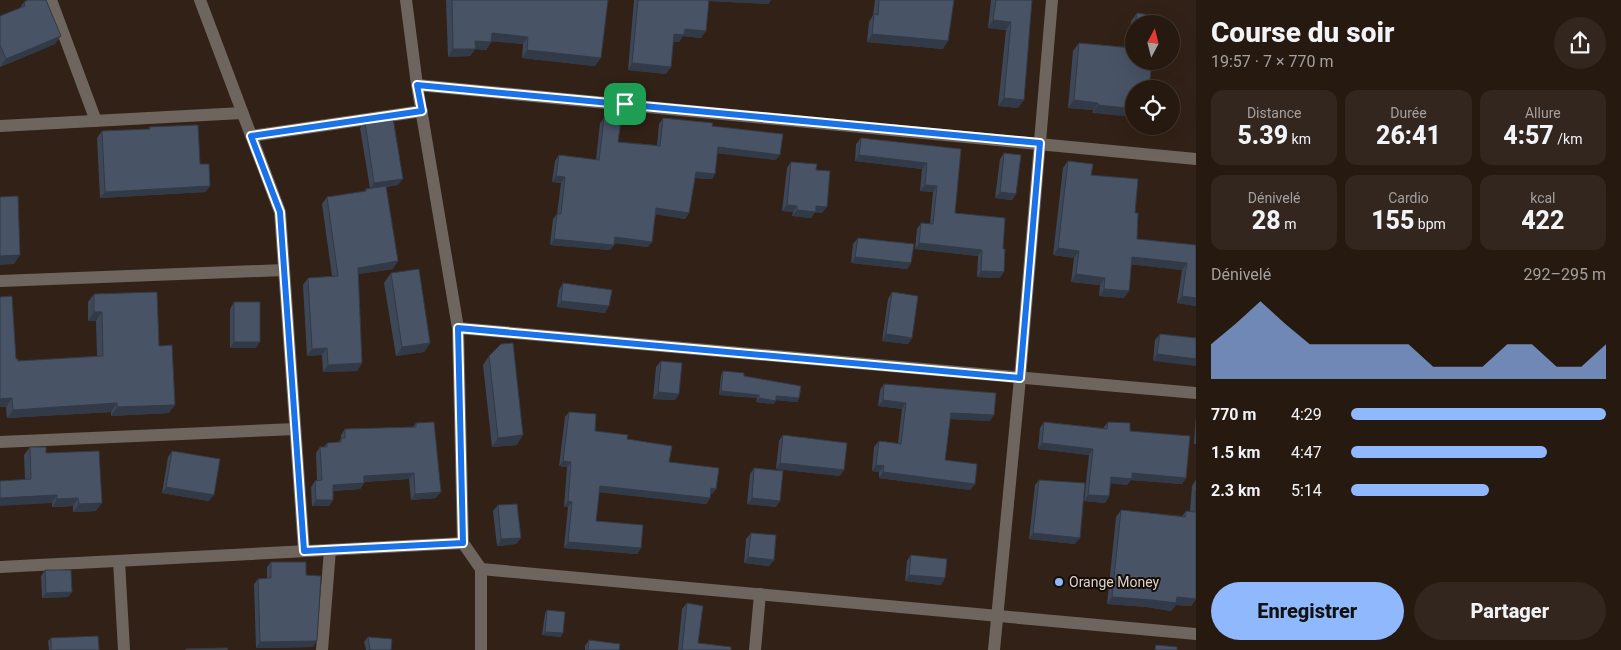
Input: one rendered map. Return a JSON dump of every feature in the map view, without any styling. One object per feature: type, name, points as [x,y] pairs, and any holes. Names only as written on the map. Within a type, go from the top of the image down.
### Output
[{"type":"street","points":[[51,0],[96,121]]},
{"type":"street","points":[[200,0],[280,212],[304,551]]},
{"type":"street","points":[[406,0],[417,85],[458,328],[463,543],[481,569],[481,650]]},
{"type":"street","points":[[994,650],[1020,378],[1052,0]]},
{"type":"street","points":[[417,85],[1196,159]]},
{"type":"street","points":[[251,136],[422,111]]},
{"type":"street","points":[[0,126],[242,113]]},
{"type":"street","points":[[0,281],[284,270]]},
{"type":"street","points":[[458,328],[1196,393]]},
{"type":"street","points":[[0,442],[295,429]]},
{"type":"street","points":[[0,567],[463,543]]},
{"type":"street","points":[[322,650],[330,550]]},
{"type":"street","points":[[119,561],[124,650]]},
{"type":"street","points":[[481,569],[1196,634]]},
{"type":"street","points":[[755,650],[760,594]]},
{"type":"building","points":[[28,0],[46,0],[61,36],[6,59],[0,45],[0,16],[25,6],[24,2]]},
{"type":"building","points":[[452,0],[608,0],[601,58],[527,50],[528,37],[492,33],[491,42],[475,41],[476,49],[453,49]]},
{"type":"building","points":[[638,0],[709,0],[706,31],[685,29],[684,35],[674,34],[671,67],[632,63]]},
{"type":"building","points":[[879,0],[954,0],[948,41],[872,34],[874,14],[878,15]]},
{"type":"building","points":[[996,0],[1032,0],[1024,100],[1004,98],[1011,22],[993,20]]},
{"type":"building","points":[[1079,43],[1125,47],[1125,70],[1151,70],[1150,80],[1125,80],[1125,108],[1074,100]]},
{"type":"building","points":[[393,118],[403,179],[374,183],[365,122]]},
{"type":"building","points":[[604,118],[621,120],[618,142],[660,146],[663,118],[713,123],[712,126],[783,134],[780,155],[718,147],[715,174],[696,172],[689,213],[656,208],[652,242],[615,237],[614,245],[554,239],[557,214],[561,214],[565,177],[556,176],[559,155],[599,160]]},
{"type":"building","points":[[198,125],[200,164],[209,164],[210,186],[105,192],[102,131]]},
{"type":"building","points":[[861,138],[961,149],[955,213],[1005,218],[1004,272],[981,271],[982,250],[919,243],[921,223],[933,224],[937,186],[925,185],[927,163],[859,155]]},
{"type":"building","points":[[1004,153],[1021,155],[1016,194],[1000,192]]},
{"type":"building","points":[[1068,161],[1093,164],[1091,175],[1138,179],[1135,213],[1138,213],[1137,239],[1196,245],[1196,298],[1182,296],[1187,263],[1132,257],[1129,291],[1104,289],[1105,278],[1076,274],[1079,251],[1058,248]]},
{"type":"building","points":[[791,162],[817,164],[816,170],[830,171],[827,207],[816,206],[816,212],[797,210],[797,206],[787,205]]},
{"type":"building","points":[[386,186],[398,261],[358,268],[362,363],[328,365],[327,348],[312,349],[308,278],[338,276],[327,197]]},
{"type":"building","points":[[18,196],[20,255],[0,256],[0,197]]},
{"type":"building","points":[[858,238],[914,244],[911,263],[855,257]]},
{"type":"building","points":[[419,269],[430,343],[402,347],[391,273]]},
{"type":"building","points":[[563,283],[612,290],[609,306],[561,301]]},
{"type":"building","points":[[157,292],[159,346],[172,345],[175,405],[117,407],[117,403],[13,410],[12,398],[0,399],[0,297],[12,296],[16,359],[18,361],[103,356],[102,312],[94,312],[94,294]]},
{"type":"building","points":[[892,292],[918,296],[912,338],[886,334]]},
{"type":"building","points":[[234,302],[260,302],[260,342],[234,342]]},
{"type":"building","points":[[1160,334],[1196,338],[1196,359],[1157,354]]},
{"type":"building","points":[[513,343],[523,435],[498,438],[489,356],[501,344]]},
{"type":"building","points":[[661,361],[682,363],[679,394],[658,392]]},
{"type":"building","points":[[723,371],[744,373],[744,376],[801,386],[799,398],[776,396],[776,401],[759,398],[759,395],[721,391]]},
{"type":"building","points":[[884,384],[996,393],[994,415],[951,413],[945,460],[977,464],[975,484],[883,472],[884,466],[876,465],[879,441],[901,444],[906,403],[883,400]]},
{"type":"building","points":[[569,412],[596,414],[595,431],[628,435],[627,439],[672,446],[669,462],[719,468],[716,489],[711,488],[710,498],[600,486],[596,521],[643,525],[641,548],[568,542],[572,502],[568,501],[571,462],[563,461]]},
{"type":"building","points":[[434,422],[441,492],[415,494],[414,473],[364,476],[364,483],[333,485],[333,500],[316,500],[315,481],[322,480],[320,447],[327,447],[327,443],[341,442],[341,438],[345,438],[345,429],[416,427],[416,423]]},
{"type":"building","points":[[1044,422],[1107,429],[1108,422],[1130,423],[1130,431],[1190,436],[1186,478],[1132,473],[1132,479],[1111,477],[1109,496],[1088,495],[1093,449],[1042,443]]},
{"type":"building","points":[[783,435],[847,443],[844,470],[780,463]]},
{"type":"building","points":[[30,447],[46,447],[46,453],[99,451],[102,503],[79,504],[78,498],[57,499],[57,495],[0,498],[0,481],[31,479]]},
{"type":"building","points":[[172,451],[220,459],[214,495],[166,487]]},
{"type":"building","points":[[754,468],[783,471],[780,501],[752,498]]},
{"type":"building","points":[[1039,480],[1085,483],[1080,538],[1033,533]]},
{"type":"building","points":[[1196,490],[1196,599],[1177,597],[1176,603],[1112,597],[1121,510],[1185,517],[1186,511],[1195,512]]},
{"type":"building","points":[[517,504],[521,538],[501,539],[498,505]]},
{"type":"building","points":[[751,533],[776,535],[774,560],[748,557]]},
{"type":"building","points":[[911,555],[947,559],[945,578],[909,575]]},
{"type":"building","points":[[271,562],[306,562],[306,575],[321,576],[317,641],[260,642],[258,579],[271,578]]},
{"type":"building","points":[[45,570],[71,570],[72,592],[46,593]]},
{"type":"building","points":[[687,603],[703,606],[698,643],[731,647],[731,650],[682,650]]},
{"type":"building","points":[[547,610],[565,612],[563,633],[545,632]]},
{"type":"building","points":[[98,636],[99,650],[51,650],[51,638]]},
{"type":"building","points":[[368,637],[392,639],[391,650],[370,650]]},
{"type":"building","points":[[589,640],[620,644],[619,650],[588,650]]},
{"type":"building","points":[[1156,645],[1177,647],[1177,650],[1155,650]]},
{"type":"building","points":[[228,648],[227,650],[186,650],[186,649]]},
{"type":"place","name":"Orange Money","points":[[1059,582]]},
{"type":"route","points":[[417,85],[625,104],[1040,143],[1020,378],[458,328],[463,543],[304,551],[280,212],[251,136],[422,111],[417,85]]}]
